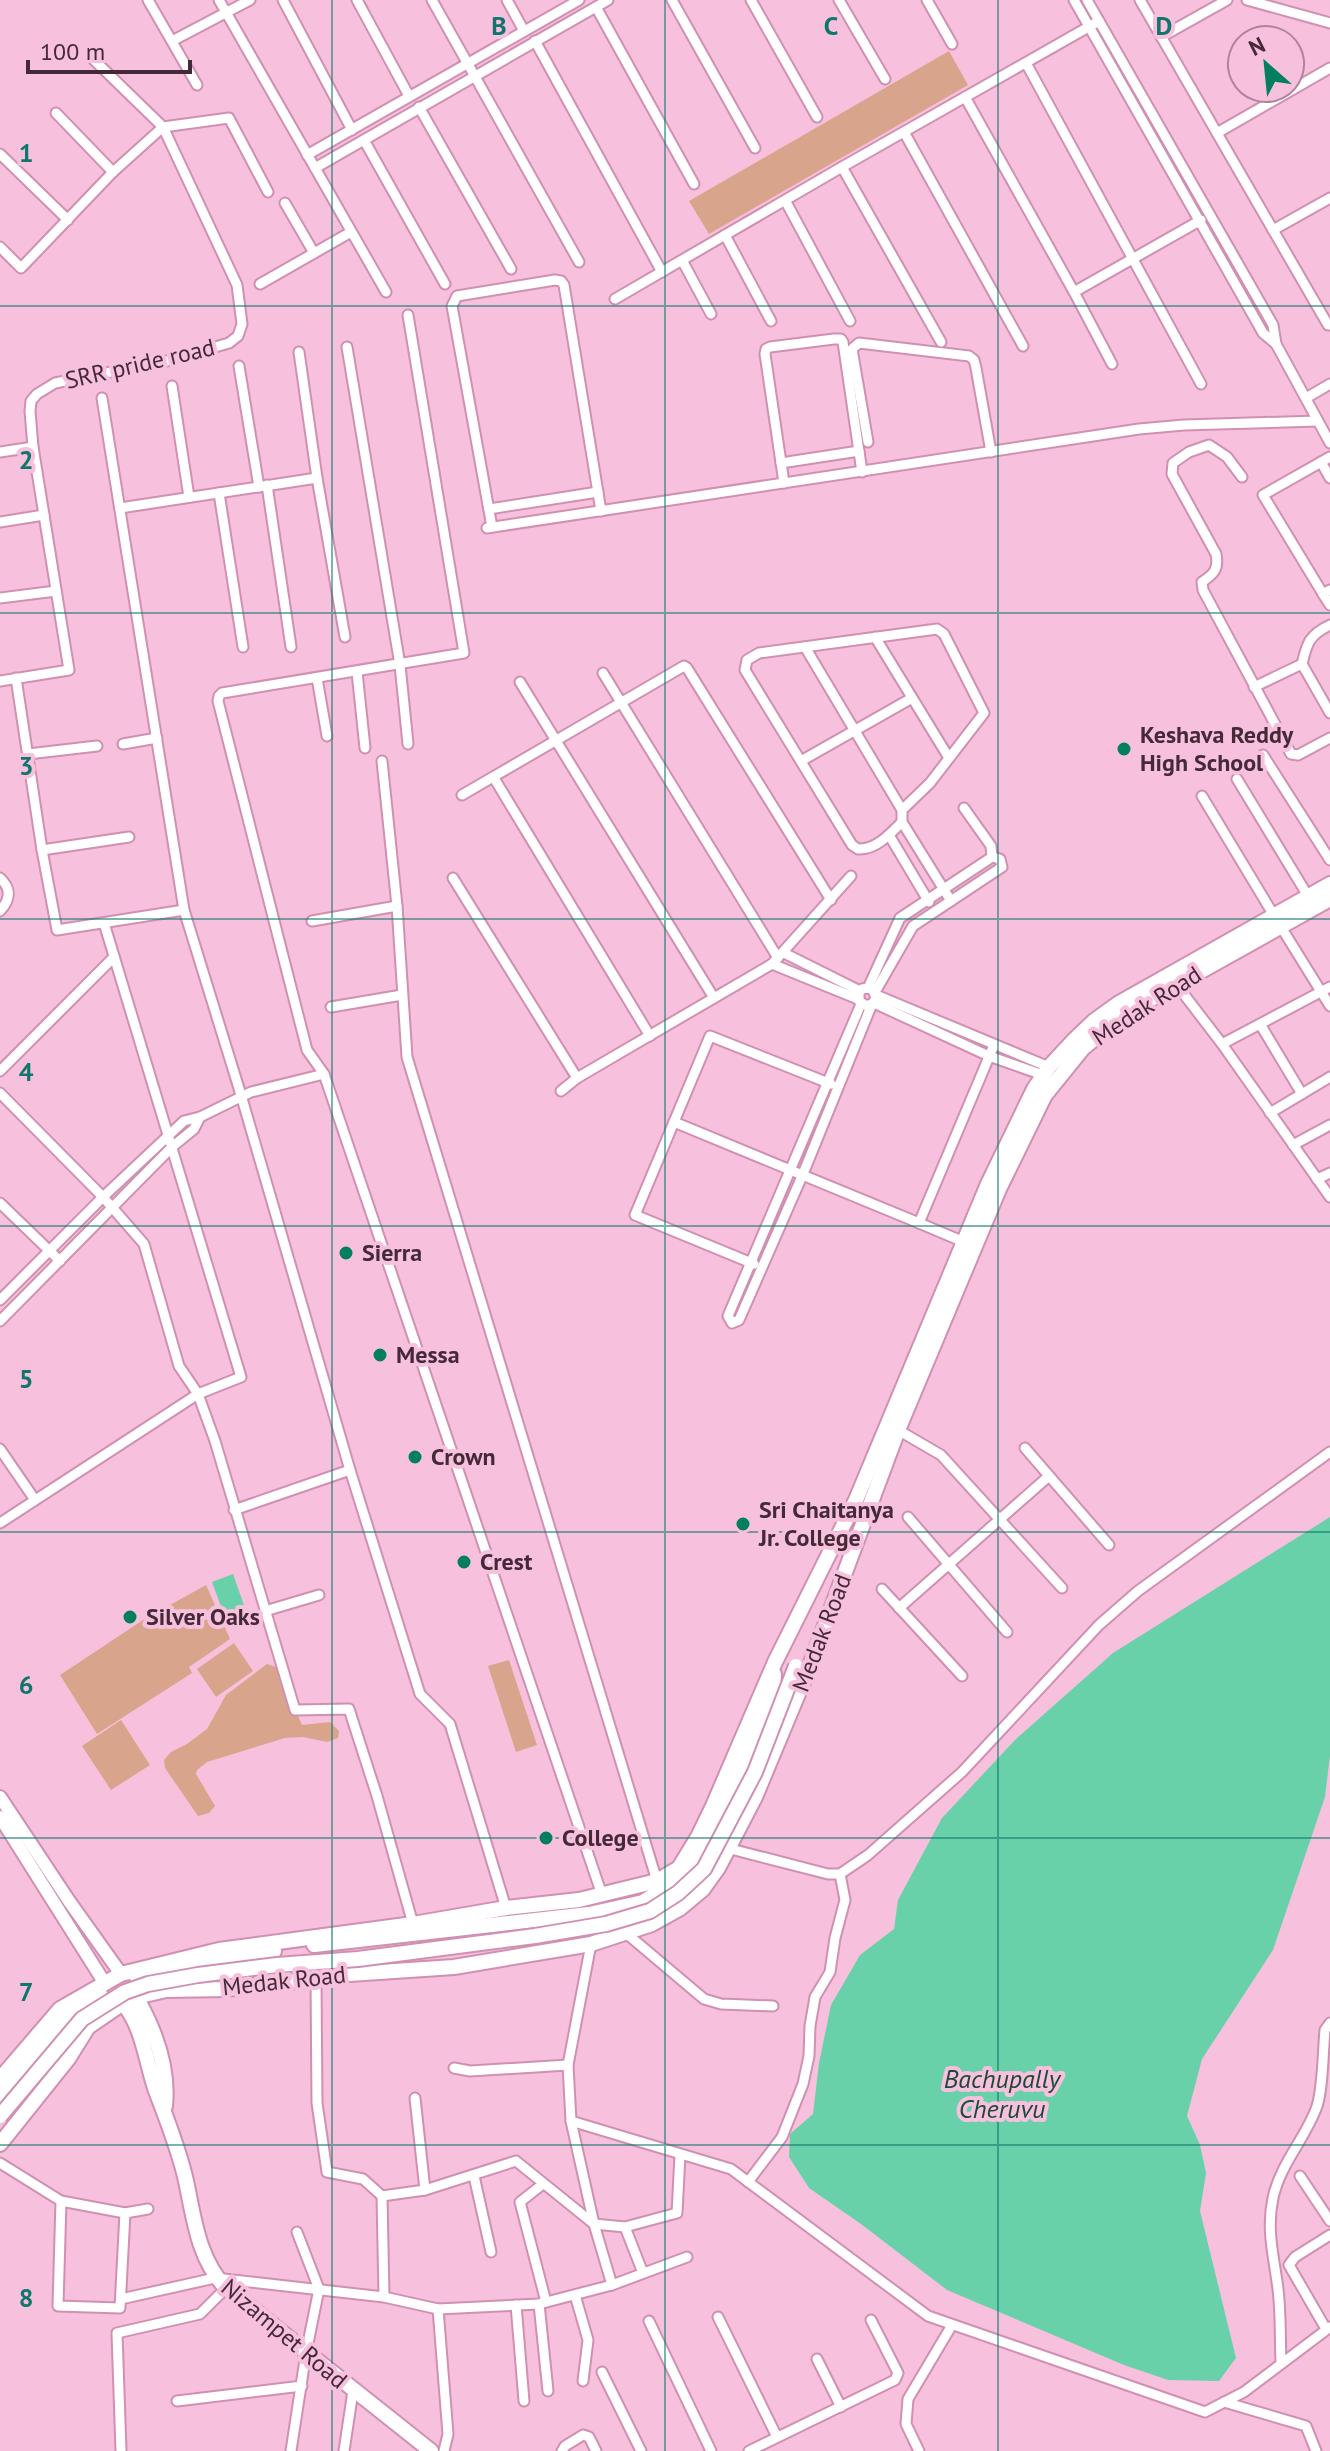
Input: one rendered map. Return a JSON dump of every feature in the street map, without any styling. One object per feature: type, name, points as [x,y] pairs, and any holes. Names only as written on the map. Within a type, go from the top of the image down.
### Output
[{"type":"main road","name":"Medak Road","points":[[129,2000],[166,1990],[226,1989],[316,1979],[320,1976],[454,1967],[591,1944],[652,1924],[679,1909],[703,1889],[718,1868],[755,1797],[820,1640],[898,1430],[999,1189],[1045,1095],[1083,1048],[1126,1013],[1330,884]]},
{"type":"main road","name":"Medak Road","points":[[0,2079],[60,2009],[121,1974],[219,1950],[579,1900],[657,1881],[679,1868],[698,1837],[775,1662],[856,1500],[1014,1129],[1046,1071],[1074,1040],[1119,1003],[1277,920],[1330,899]]},
{"type":"main road","points":[[0,2116],[82,2019],[125,1992],[148,1984],[277,1965],[358,1959],[535,1936],[606,1924],[650,1911],[678,1893],[704,1869],[755,1772],[796,1666],[820,1640]]},
{"type":"main road","points":[[22,2116],[0,2098],[72,2016],[99,1995],[120,1984],[280,1949],[589,1914],[643,1902],[693,1866],[709,1843],[773,1695],[775,1662]]},
{"type":"main road","points":[[0,1797],[121,1974]]},
{"type":"main road","points":[[0,1817],[104,1982]]},
{"type":"main road","points":[[0,2144],[68,2059],[88,2027],[129,2000]]},
{"type":"main road","name":"Nizampet Road","points":[[129,2000],[154,2029],[167,2086],[164,2109],[185,2177],[198,2237],[220,2283],[431,2451]]},
{"type":"street","points":[[148,0],[197,85]]},
{"type":"street","points":[[219,0],[386,292]]},
{"type":"street","points":[[172,41],[250,0]]},
{"type":"street","points":[[283,0],[352,130]]},
{"type":"street","points":[[357,0],[409,96]]},
{"type":"street","points":[[432,0],[579,262]]},
{"type":"street","points":[[507,0],[524,31]]},
{"type":"street","points":[[307,155],[579,0]]},
{"type":"street","points":[[315,168],[608,0]]},
{"type":"street","points":[[672,0],[755,148]]},
{"type":"street","points":[[751,0],[817,117]]},
{"type":"street","points":[[839,0],[885,79]]},
{"type":"street","points":[[927,0],[952,44]]},
{"type":"street","points":[[1074,0],[1095,24],[1211,214],[1273,325],[1276,344],[1330,443]]},
{"type":"street","points":[[1087,0],[1095,24],[1199,221],[1263,333],[1276,344]]},
{"type":"street","points":[[1140,0],[1330,325]]},
{"type":"street","points":[[1161,37],[1227,0]]},
{"type":"street","points":[[1247,0],[1330,23]]},
{"type":"street","points":[[596,7],[694,184]]},
{"type":"street","points":[[615,299],[1095,24]]},
{"type":"street","points":[[535,41],[662,272]]},
{"type":"street","points":[[92,58],[163,127]]},
{"type":"street","points":[[1026,63],[1201,384]]},
{"type":"street","points":[[1217,133],[1330,68]]},
{"type":"street","points":[[965,97],[1112,364]]},
{"type":"street","points":[[419,107],[511,269]]},
{"type":"street","points":[[56,113],[113,172]]},
{"type":"street","points":[[0,247],[21,268],[113,172],[163,127],[229,118],[268,192]]},
{"type":"street","name":"SRR pride road","points":[[0,681],[69,670],[33,447],[31,401],[55,383],[167,361],[229,343],[238,336],[242,324],[237,285],[163,127]]},
{"type":"street","points":[[904,132],[1023,346]]},
{"type":"street","points":[[364,140],[445,284]]},
{"type":"street","points":[[0,154],[68,220]]},
{"type":"street","points":[[842,167],[941,342]]},
{"type":"street","points":[[1273,230],[1330,198]]},
{"type":"street","points":[[786,202],[850,321]]},
{"type":"street","points":[[285,203],[314,253]]},
{"type":"street","points":[[1074,292],[1211,214]]},
{"type":"street","points":[[260,284],[351,232]]},
{"type":"street","points":[[725,235],[771,321]]},
{"type":"street","points":[[683,262],[711,314]]},
{"type":"street","points":[[601,511],[564,285],[555,280],[457,296],[452,306],[490,528],[1169,426],[1318,421]]},
{"type":"street","points":[[408,315],[464,653],[222,693],[218,701],[307,1050],[324,1074],[602,1895]]},
{"type":"street","points":[[784,483],[765,354],[770,347],[841,339],[862,472]]},
{"type":"street","points":[[868,442],[852,349],[859,343],[969,356],[974,360],[991,452]]},
{"type":"street","points":[[347,347],[400,665],[408,744]]},
{"type":"street","points":[[299,352],[345,637]]},
{"type":"street","points":[[239,366],[291,647]]},
{"type":"street","points":[[1306,398],[1330,384]]},
{"type":"street","points":[[172,386],[189,497]]},
{"type":"street","points":[[102,398],[184,910],[350,1470],[420,1694],[450,1724],[506,1908]]},
{"type":"street","points":[[1242,477],[1227,457],[1209,445],[1189,452],[1173,463],[1172,474],[1216,554],[1218,564],[1214,573],[1202,582],[1203,590],[1291,754],[1298,755],[1330,738]]},
{"type":"street","points":[[0,452],[33,447]]},
{"type":"street","points":[[781,463],[859,451]]},
{"type":"street","points":[[1330,478],[1325,460],[1263,495],[1326,592],[1330,605]]},
{"type":"street","points":[[120,508],[317,478]]},
{"type":"street","points":[[489,509],[598,492]]},
{"type":"street","points":[[219,493],[243,647]]},
{"type":"street","points":[[0,522],[44,515]]},
{"type":"street","points":[[0,598],[56,591]]},
{"type":"street","points":[[1330,625],[1318,631],[1307,643],[1302,664],[1330,713]]},
{"type":"street","points":[[902,810],[930,783],[984,713],[944,634],[937,629],[875,637],[759,653],[747,660],[745,670],[852,845],[864,850],[889,835],[902,822]]},
{"type":"street","points":[[875,637],[949,758]]},
{"type":"street","points":[[805,647],[902,810],[902,822],[951,901]]},
{"type":"street","points":[[1254,687],[1302,664]]},
{"type":"street","points":[[462,795],[680,667],[687,668],[831,900]]},
{"type":"street","points":[[357,672],[365,748]]},
{"type":"street","points":[[603,673],[778,959],[994,1045],[1046,1071]]},
{"type":"street","points":[[16,678],[57,930],[184,910]]},
{"type":"street","points":[[317,678],[327,736]]},
{"type":"street","points":[[520,682],[714,998]]},
{"type":"street","points":[[801,761],[912,698]]},
{"type":"street","points":[[123,744],[157,738]]},
{"type":"street","points":[[28,754],[97,746]]},
{"type":"street","points":[[1263,755],[1330,860]]},
{"type":"street","points":[[382,761],[397,906],[407,1057],[657,1881]]},
{"type":"street","points":[[494,778],[650,1036]]},
{"type":"street","points":[[1237,779],[1308,896]]},
{"type":"street","points":[[1202,796],[1277,920],[1326,989],[1330,1006]]},
{"type":"street","points":[[964,808],[991,846],[992,857]]},
{"type":"street","points":[[889,835],[935,911]]},
{"type":"street","points":[[42,850],[129,837]]},
{"type":"street","points":[[992,857],[1000,859],[1002,867],[913,926],[868,997],[839,1088],[739,1320],[732,1323],[728,1316],[900,918],[943,890],[992,857]]},
{"type":"street","points":[[561,1091],[577,1078],[778,959],[851,876]]},
{"type":"street","points":[[0,878],[9,894],[8,902],[0,911]]},
{"type":"street","points":[[453,878],[577,1078]]},
{"type":"street","points":[[312,921],[397,906]]},
{"type":"street","points":[[0,1523],[198,1394],[241,1377],[104,923]]},
{"type":"street","points":[[0,1071],[114,957]]},
{"type":"street","points":[[778,959],[868,997],[989,1056],[1046,1071]]},
{"type":"street","points":[[1176,984],[1330,1197]]},
{"type":"street","points":[[1222,1044],[1326,989]]},
{"type":"street","points":[[331,1007],[402,995]]},
{"type":"street","points":[[1260,1024],[1302,1094]]},
{"type":"street","points":[[761,1267],[635,1215],[710,1036],[839,1088]]},
{"type":"street","points":[[919,1223],[994,1045]]},
{"type":"street","points":[[0,1320],[113,1208],[170,1142],[184,1121],[200,1117],[241,1095],[324,1074]]},
{"type":"street","points":[[1270,1113],[1330,1077]]},
{"type":"street","points":[[0,1093],[103,1197],[144,1244],[179,1366],[198,1394],[215,1441],[295,1710],[349,1709],[413,1924]]},
{"type":"street","points":[[674,1122],[964,1242]]},
{"type":"street","points":[[1293,1145],[1330,1125]]},
{"type":"street","points":[[0,1300],[103,1197],[170,1142]]},
{"type":"street","points":[[1317,1179],[1330,1173]]},
{"type":"street","points":[[0,1203],[60,1261]]},
{"type":"street","points":[[898,1430],[941,1455],[1062,1588]]},
{"type":"street","points":[[1025,1448],[1109,1545]]},
{"type":"street","points":[[0,1449],[35,1500]]},
{"type":"street","points":[[727,1848],[828,1874],[840,1874],[868,1855],[962,1772],[1099,1625],[1138,1591],[1330,1452]]},
{"type":"street","points":[[234,1510],[350,1470]]},
{"type":"street","points":[[899,1608],[1049,1476]]},
{"type":"street","points":[[908,1517],[1007,1632]]},
{"type":"street","points":[[882,1589],[962,1676]]},
{"type":"street","points":[[265,1611],[319,1595]]},
{"type":"street","points":[[748,2182],[782,2137],[803,2084],[815,1997],[830,1972],[845,1900],[840,1874]]},
{"type":"street","points":[[627,1934],[704,1999],[721,2004],[773,2006]]},
{"type":"street","points":[[591,1944],[568,2065],[571,2121],[594,2224],[612,2285]]},
{"type":"street","points":[[316,1979],[317,2103],[327,2172],[363,2179],[382,2196],[384,2297]]},
{"type":"street","points":[[1281,2363],[1278,2289],[1269,2223],[1273,2196],[1284,2165],[1305,2133],[1317,2106],[1325,2030],[1330,2023]]},
{"type":"street","points":[[454,2068],[470,2071],[568,2065]]},
{"type":"street","points":[[415,2098],[425,2190]]},
{"type":"street","points":[[571,2121],[731,2169],[928,2316],[1205,2412],[1244,2392],[1328,2328],[1289,2265],[1295,2257],[1330,2235]]},
{"type":"street","points":[[382,2196],[425,2190],[516,2161],[594,2224],[625,2227],[677,2213],[680,2155]]},
{"type":"street","points":[[0,2163],[61,2201],[125,2213],[148,2209]]},
{"type":"street","points":[[474,2176],[491,2252]]},
{"type":"street","points":[[1300,2176],[1330,2221]]},
{"type":"street","points":[[543,2184],[520,2202],[542,2303],[548,2391]]},
{"type":"street","points":[[61,2201],[58,2306],[120,2308],[125,2213]]},
{"type":"street","points":[[625,2227],[643,2273]]},
{"type":"street","points":[[291,2451],[319,2289],[297,2232]]},
{"type":"street","points":[[121,2299],[220,2283],[319,2289],[384,2297],[438,2309],[516,2305],[542,2303],[612,2285],[687,2257]]},
{"type":"street","points":[[121,2451],[117,2333],[200,2314],[220,2283]]},
{"type":"street","points":[[575,2295],[588,2340],[583,2381]]},
{"type":"street","points":[[516,2305],[524,2401]]},
{"type":"street","points":[[438,2309],[448,2434],[444,2451]]},
{"type":"street","points":[[718,2317],[777,2437]]},
{"type":"street","points":[[749,2451],[895,2380],[898,2373],[871,2320]]},
{"type":"street","points":[[649,2321],[711,2451]]},
{"type":"street","points":[[919,2451],[906,2424],[908,2399],[952,2325]]},
{"type":"street","points":[[817,2359],[841,2407]]},
{"type":"street","points":[[602,2372],[641,2451]]},
{"type":"street","points":[[177,2401],[302,2386]]},
{"type":"street","points":[[344,2451],[353,2391]]},
{"type":"street","points":[[1224,2402],[1306,2426],[1316,2451]]},
{"type":"street","points":[[562,2451],[583,2435],[589,2437],[596,2451]]},
{"type":"shaded area","points":[[949,51],[968,85],[709,234],[689,201]]},
{"type":"shaded area","points":[[206,1585],[230,1639],[189,1667],[192,1673],[97,1734],[60,1675],[143,1620]]},
{"type":"shaded area","points":[[234,1643],[253,1671],[216,1697],[197,1669]]},
{"type":"shaded area","points":[[509,1660],[537,1745],[516,1752],[488,1666]]},
{"type":"shaded area","points":[[267,1664],[276,1667],[302,1725],[330,1722],[339,1731],[338,1738],[327,1742],[303,1737],[285,1738],[207,1762],[196,1774],[215,1806],[209,1813],[198,1816],[165,1768],[164,1760],[207,1729],[226,1695]]},
{"type":"shaded area","points":[[121,1720],[150,1765],[111,1790],[82,1746]]},
{"type":"water","name":"Bachupally Cheruvu","points":[[1330,1517],[1330,1755],[1325,1797],[1273,1950],[1202,2059],[1187,2116],[1200,2145],[1206,2173],[1200,2211],[1236,2358],[1219,2381],[1168,2380],[1124,2365],[947,2290],[809,2188],[789,2157],[790,2134],[813,2114],[831,2005],[860,1955],[894,1929],[898,1900],[942,1818],[1015,1740],[1113,1653]]},
{"type":"water","points":[[233,1574],[246,1611],[238,1614],[241,1623],[234,1626],[231,1618],[226,1620],[212,1582]]},
{"type":"place","name":"Keshava Reddy High School","points":[[1124,749]]},
{"type":"place","name":"Sierra","points":[[346,1253]]},
{"type":"place","name":"Messa","points":[[380,1355]]},
{"type":"place","name":"Crown","points":[[415,1457]]},
{"type":"place","name":"Sri Chaitanya Jr. College","points":[[743,1524]]},
{"type":"place","name":"Crest","points":[[464,1562]]},
{"type":"place","name":"Silver Oaks","points":[[130,1617]]},
{"type":"place","name":"College","points":[[546,1838]]}]
